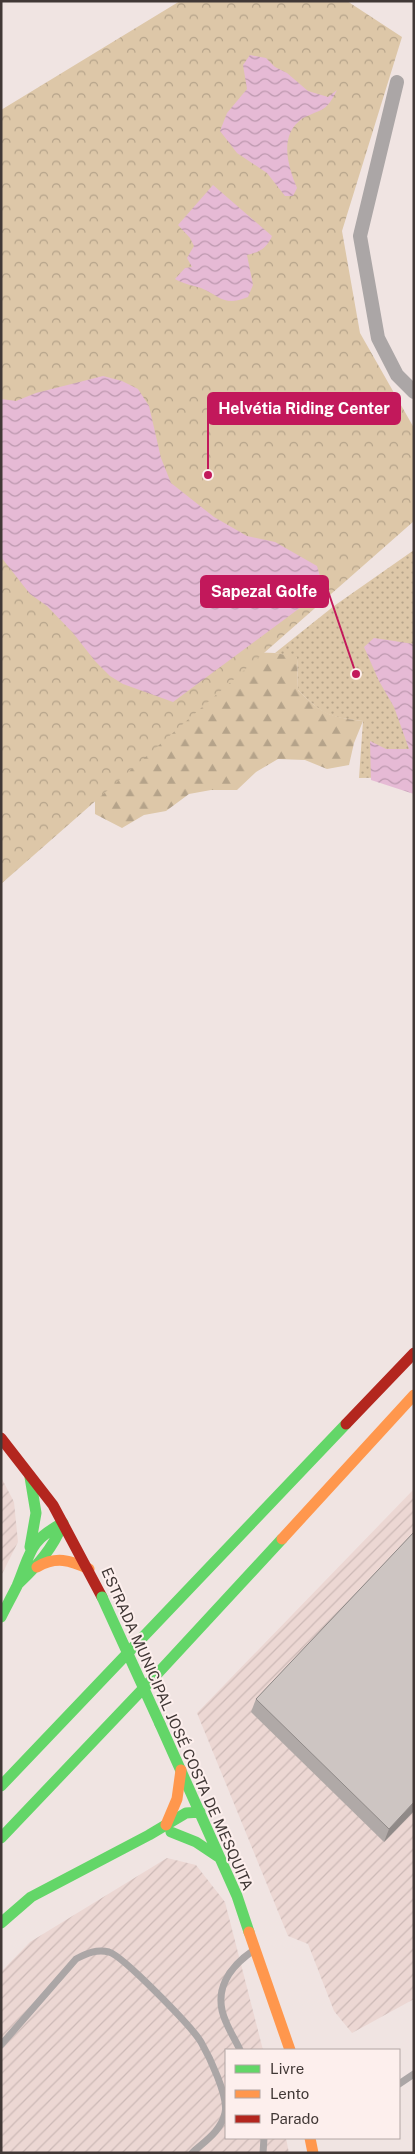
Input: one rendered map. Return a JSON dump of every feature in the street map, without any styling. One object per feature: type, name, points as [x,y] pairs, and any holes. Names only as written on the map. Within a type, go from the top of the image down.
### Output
[{"type":"main road","points":[[1,1786],[414,1353]]},
{"type":"main road","points":[[1,1838],[166,1664],[414,1395]]},
{"type":"main road","name":"ESTRADA MUNICIPAL JOSÉ COSTA DE MESQUITA","points":[[1,1438],[53,1505],[102,1597],[182,1770],[237,1896],[290,2049]]},
{"type":"main road","points":[[1,1617],[16,1586],[30,1547],[36,1513],[30,1474]]},
{"type":"main road","points":[[30,1547],[46,1530],[63,1523]]},
{"type":"main road","points":[[16,1586],[34,1569],[56,1543],[63,1523]]},
{"type":"main road","points":[[34,1569],[47,1561],[57,1559],[70,1560],[88,1569]]},
{"type":"main road","points":[[169,1828],[182,1770]]},
{"type":"main road","points":[[169,1828],[186,1813],[200,1812]]},
{"type":"main road","points":[[1,1923],[31,1897],[149,1835],[169,1828],[190,1825],[200,1812]]},
{"type":"main road","points":[[169,1828],[196,1842],[221,1859]]},
{"type":"street","points":[[397,82],[360,236],[378,338],[397,375],[414,392]]},
{"type":"lane","points":[[240,2049],[225,2020],[221,1995],[226,1979],[237,1962],[255,1948]]},
{"type":"lane","points":[[1,2045],[76,1959],[87,1953],[99,1950],[111,1952],[137,1974],[200,2041],[224,2096],[225,2104]]},
{"type":"lane","points":[[400,2083],[414,2074]]},
{"type":"lane","points":[[192,2153],[218,2129],[225,2113]]},
{"type":"lane","points":[[264,2139],[264,2153]]},
{"type":"shaded area","points":[[1,1477],[14,1502],[18,1542],[1,1576]]},
{"type":"shaded area","points":[[414,1489],[414,1999],[352,2033],[334,2011],[308,1944],[288,1936],[197,1713]]},
{"type":"shaded area","points":[[167,1858],[196,1865],[225,1902],[263,2049],[225,2049],[225,2139],[286,2139],[289,2153],[1,2153],[1,1972],[30,1942]]},
{"type":"green space","points":[[180,1],[347,1],[402,37],[342,231],[360,333],[414,428],[414,521],[1,884],[1,110]]},
{"type":"green space","points":[[414,550],[414,777],[359,778],[363,721],[334,716],[320,710],[298,690],[297,658],[275,653],[334,606]]},
{"type":"green space","points":[[248,652],[275,653],[297,657],[298,690],[306,698],[320,709],[334,716],[363,721],[354,743],[349,765],[327,769],[305,760],[278,759],[256,772],[237,790],[211,790],[189,794],[166,811],[144,815],[122,828],[95,814],[95,788]]},
{"type":"water","points":[[250,55],[266,58],[275,67],[287,73],[308,91],[328,97],[337,90],[325,107],[303,118],[290,133],[287,151],[288,161],[297,188],[293,196],[285,196],[267,173],[237,153],[220,131],[227,113],[247,89],[243,65]]},
{"type":"water","points":[[213,185],[272,236],[268,244],[262,249],[247,255],[253,285],[248,297],[240,300],[228,301],[201,288],[175,279],[185,268],[192,267],[187,258],[194,246],[190,238],[178,225]]},
{"type":"water","points":[[103,376],[122,381],[138,389],[149,406],[161,458],[171,483],[214,517],[247,536],[275,542],[317,566],[324,590],[173,702],[123,684],[110,676],[47,606],[30,594],[1,557],[1,399],[16,401],[36,393]]},
{"type":"water","points":[[374,638],[414,644],[414,794],[371,780],[370,741],[386,749],[409,749],[394,707],[379,681],[364,647]]},
{"type":"building","points":[[414,1532],[414,1802],[389,1829],[256,1699]]},
{"type":"traffic: fast","points":[[1,1786],[346,1424]]},
{"type":"traffic: fast","points":[[30,1477],[36,1513],[30,1547]]},
{"type":"traffic: fast","points":[[19,1583],[44,1556],[55,1540],[63,1523]]},
{"type":"traffic: fast","points":[[1,1617],[17,1586],[32,1549],[43,1536],[63,1523]]},
{"type":"traffic: fast","points":[[1,1838],[282,1539]]},
{"type":"traffic: fast","points":[[102,1597],[160,1724]]},
{"type":"traffic: fast","points":[[160,1724],[237,1896],[249,1932]]},
{"type":"traffic: fast","points":[[1,1923],[31,1897],[149,1835],[186,1813],[200,1812]]},
{"type":"traffic: fast","points":[[171,1832],[196,1842],[220,1858]]},
{"type":"traffic: slow","points":[[282,1539],[414,1395]]},
{"type":"traffic: slow","points":[[37,1567],[50,1561],[63,1560],[89,1569]]},
{"type":"traffic: slow","points":[[166,1825],[177,1799],[181,1770]]},
{"type":"traffic: slow","points":[[249,1932],[290,2049]]},
{"type":"traffic: slow","points":[[310,2139],[313,2153]]},
{"type":"traffic: jam","points":[[346,1424],[414,1353]]},
{"type":"traffic: jam","points":[[1,1438],[53,1505],[102,1597]]},
{"type":"place","name":"Helvétia Riding Center","points":[[208,475]]},
{"type":"place","name":"Sapezal Golfe","points":[[356,674]]}]
